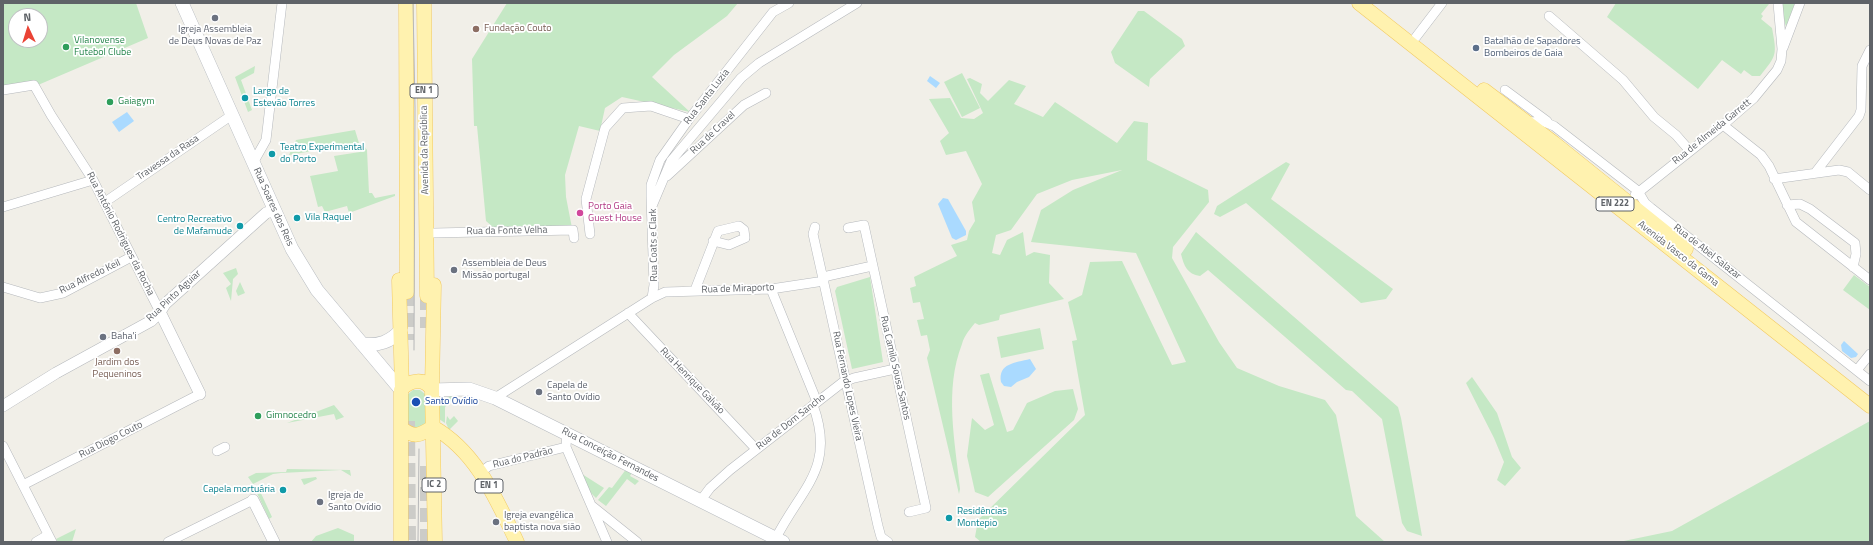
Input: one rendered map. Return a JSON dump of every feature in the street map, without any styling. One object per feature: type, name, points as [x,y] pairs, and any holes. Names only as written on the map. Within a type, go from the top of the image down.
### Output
[{"type":"main road","name":"Rua Soares dos Reis","points":[[182,3],[292,249],[317,290],[401,389]]},
{"type":"main road","name":"Avenida da República","points":[[406,3],[407,292]]},
{"type":"main road","name":"Avenida da República","points":[[424,3],[426,296]]},
{"type":"main road","name":"Avenida Vasco da Gama","points":[[1359,3],[1451,70],[1528,122],[1694,256],[1870,394]]},
{"type":"main road","name":"Avenida Vasco da Gama","points":[[1372,3],[1416,37],[1451,70],[1580,177],[1630,203],[1870,406]]},
{"type":"main road","name":"EN 1","points":[[401,428],[399,203],[407,173]]},
{"type":"main road","name":"EN 1","points":[[426,180],[433,203],[434,233],[433,427],[450,439],[468,456],[481,472],[517,542]]},
{"type":"main road","points":[[362,344],[384,344],[394,338],[400,330]]},
{"type":"main road","points":[[401,389],[410,382],[423,382],[432,389]]},
{"type":"main road","name":"Rua Conceição Fernandes","points":[[432,389],[469,389],[496,398],[779,540]]},
{"type":"main road","points":[[401,428],[408,433],[421,435],[433,427]]},
{"type":"main road","name":"IC 2","points":[[433,427],[435,542]]},
{"type":"main road","points":[[401,428],[401,542]]},
{"type":"street","points":[[253,163],[266,140],[282,3]]},
{"type":"street","name":"Rua Santa Luzia","points":[[652,206],[651,185],[660,160],[773,12],[789,3]]},
{"type":"street","name":"Rua Coats e Clark","points":[[652,298],[654,285],[652,206],[665,178],[671,160],[741,78],[759,64],[857,3]]},
{"type":"street","points":[[1416,37],[1442,3]]},
{"type":"street","name":"Rua de Almeida Garrett","points":[[1782,50],[1800,3]]},
{"type":"street","name":"Rua de Almeida Garrett","points":[[1630,203],[1754,98],[1777,70],[1781,61],[1782,50],[1777,4]]},
{"type":"street","points":[[1549,16],[1623,80],[1654,117],[1676,135],[1690,151]]},
{"type":"street","points":[[1815,173],[1859,116],[1861,110],[1862,66],[1870,50]]},
{"type":"street","name":"Rua António Rodrigues da Rocha","points":[[3,90],[34,85],[51,115],[94,180],[200,394]]},
{"type":"street","name":"Rua de Abel Salazar","points":[[1505,90],[1547,121],[1630,203],[1645,203],[1870,381]]},
{"type":"street","name":"Rua de Cravel","points":[[665,178],[744,105],[766,93]]},
{"type":"street","points":[[590,234],[586,198],[605,128],[623,108],[652,106],[690,119]]},
{"type":"street","name":"Travessa da Rasa","points":[[105,202],[232,115]]},
{"type":"street","points":[[1528,122],[1547,121]]},
{"type":"street","points":[[1723,125],[1761,155],[1769,166],[1796,222],[1870,280]]},
{"type":"street","points":[[1774,179],[1839,170],[1848,172],[1870,190]]},
{"type":"street","points":[[3,207],[94,180]]},
{"type":"street","points":[[1787,205],[1800,204],[1810,209],[1855,242],[1856,254],[1853,267]]},
{"type":"street","name":"Rua Pinto Aguiar","points":[[3,406],[56,373],[150,320],[160,312],[165,304],[266,213],[274,210]]},
{"type":"street","name":"Rua Camilo Sousa Santos","points":[[848,228],[864,225],[926,508],[908,512]]},
{"type":"street","name":"Rua Fernando Lopes Vieira","points":[[816,227],[813,234],[881,537],[888,542]]},
{"type":"street","name":"Rua da Fonte Velha","points":[[434,233],[573,230],[574,238]]},
{"type":"street","points":[[695,290],[713,241]]},
{"type":"street","name":"Rua Alfredo Keil","points":[[3,287],[40,298],[63,293],[131,257]]},
{"type":"street","name":"Rua de Miraporto","points":[[652,298],[665,292],[771,289],[823,279],[872,266]]},
{"type":"street","points":[[771,289],[815,403],[822,438],[819,463],[814,478],[779,540]]},
{"type":"street","points":[[496,398],[652,298]]},
{"type":"street","name":"Rua Henrique Galvão","points":[[628,313],[756,449]]},
{"type":"street","points":[[1857,370],[1870,354]]},
{"type":"street","name":"Rua de Dom Sancho","points":[[701,500],[710,488],[725,474],[815,403],[846,381],[895,369]]},
{"type":"street","name":"Rua Diogo Couto","points":[[23,485],[200,394]]},
{"type":"street","points":[[567,433],[566,447],[607,542]]},
{"type":"street","points":[[3,446],[50,538],[36,542]]},
{"type":"street","points":[[217,451],[226,447]]},
{"type":"street","name":"Rua do Padrão","points":[[481,472],[489,466],[566,447]]},
{"type":"street","points":[[168,542],[253,500],[274,542]]},
{"type":"street","points":[[592,506],[637,542]]},
{"type":"green space","name":"Vilanovense Futebol Clube","points":[[3,3],[136,3],[148,38],[38,85],[3,86]]},
{"type":"green space","points":[[507,3],[738,3],[727,16],[674,55],[652,77],[690,112],[622,97],[605,108],[600,131],[579,126],[565,175],[566,197],[572,228],[494,228],[486,221],[477,126],[474,126],[472,59]]},
{"type":"green space","points":[[1616,3],[1767,3],[1769,4],[1761,14],[1763,16],[1761,19],[1772,28],[1775,44],[1773,59],[1760,76],[1752,76],[1744,70],[1741,74],[1722,60],[1698,89],[1607,17]]},
{"type":"green space","points":[[1782,3],[1795,3],[1786,27],[1781,7]]},
{"type":"green space","points":[[1138,11],[1144,11],[1182,39],[1185,46],[1150,79],[1149,87],[1115,63],[1111,52]]},
{"type":"green space","points":[[255,66],[254,73],[241,80],[252,110],[248,112],[235,77]]},
{"type":"green space","points":[[962,73],[980,108],[962,117],[944,82]]},
{"type":"green space","points":[[970,78],[982,84],[980,93],[988,101],[1009,80],[1026,86],[1014,104],[1043,117],[1055,102],[1117,143],[1134,121],[1148,123],[1147,160],[1208,190],[1209,202],[1173,247],[1172,258],[1219,342],[1237,368],[1279,386],[1325,400],[1336,415],[1356,516],[1385,542],[981,542],[975,537],[978,520],[1085,415],[1072,341],[1077,340],[1068,302],[1082,295],[1090,262],[1122,261],[1172,365],[1186,362],[1136,253],[1031,242],[1041,210],[1073,190],[1122,170],[1072,180],[1037,194],[1011,230],[996,235],[992,253],[1000,255],[1007,240],[1023,232],[1026,256],[1034,252],[1050,255],[1049,283],[1064,299],[1000,315],[999,320],[979,325],[975,323],[964,338],[953,379],[952,397],[952,416],[960,489],[959,494],[927,358],[930,350],[927,335],[921,336],[917,320],[924,319],[920,302],[913,303],[910,288],[916,286],[914,277],[957,256],[951,245],[967,240],[969,231],[975,221],[972,202],[982,184],[966,151],[946,155],[940,141],[949,133],[929,99],[950,98],[961,118],[974,119],[983,113],[967,79]]},
{"type":"green space","points":[[355,130],[359,143],[289,155],[296,140]]},
{"type":"green space","points":[[360,146],[365,147],[367,150],[369,193],[372,193],[375,198],[395,194],[395,196],[349,213],[347,206],[325,212],[322,206],[318,207],[310,176],[338,171],[334,156],[360,152]]},
{"type":"green space","points":[[1286,162],[1290,164],[1271,199],[1393,289],[1386,299],[1361,303],[1246,203],[1220,217],[1214,214],[1217,206]]},
{"type":"green space","points":[[1196,232],[1398,407],[1422,536],[1407,531],[1402,523],[1382,419],[1352,391],[1346,390],[1208,270],[1200,276],[1187,269],[1181,254]]},
{"type":"green space","points":[[236,268],[238,274],[233,279],[231,301],[226,288],[231,284],[223,273]]},
{"type":"green space","points":[[1854,275],[1870,287],[1870,310],[1843,290]]},
{"type":"green space","points":[[870,277],[883,362],[852,369],[835,291],[837,287]]},
{"type":"green space","points":[[240,282],[245,293],[238,296],[236,291]]},
{"type":"green space","points":[[1040,328],[1044,349],[1001,358],[997,337]]},
{"type":"green space","points":[[989,373],[1007,432],[1013,430],[1027,403],[1055,391],[1073,389],[1078,409],[1074,420],[988,497],[975,492],[967,456],[972,418],[985,430],[994,425],[980,375]]},
{"type":"green space","points":[[1472,377],[1497,413],[1512,457],[1521,468],[1505,486],[1497,480],[1504,462],[1494,438],[1466,383]]},
{"type":"green space","points":[[413,390],[420,390],[425,394],[427,422],[416,430],[407,425],[406,396]]},
{"type":"green space","points":[[458,395],[445,407],[445,423],[439,419],[439,402],[448,397]]},
{"type":"green space","points":[[334,405],[344,417],[336,420],[334,414],[287,423]]},
{"type":"green space","points":[[447,416],[450,420],[454,416],[458,421],[449,430],[446,423]]},
{"type":"green space","points":[[1870,421],[1870,542],[1619,542],[1672,531]]},
{"type":"green space","points":[[627,468],[633,471],[630,476],[639,481],[635,485],[627,479],[606,506],[598,500],[609,487],[612,488]]},
{"type":"green space","points":[[287,469],[350,470],[351,476],[341,470],[281,473],[273,474],[253,484],[248,477],[256,473],[286,472]]},
{"type":"green space","points":[[582,474],[604,488],[596,498],[590,492]]},
{"type":"green space","points":[[316,477],[317,479],[304,485],[301,479]]},
{"type":"green space","points":[[259,489],[272,517],[269,519],[256,491]]},
{"type":"green space","points":[[338,528],[354,535],[354,542],[311,542],[316,536]]},
{"type":"green space","points":[[76,529],[72,542],[58,542],[56,539]]},
{"type":"water","points":[[930,76],[940,83],[936,88],[927,81]]},
{"type":"water","points":[[127,112],[134,121],[119,132],[112,122]]},
{"type":"water","points":[[943,198],[948,199],[966,231],[966,235],[956,240],[952,238],[938,204]]},
{"type":"water","points":[[1844,341],[1858,354],[1856,357],[1851,358],[1842,351],[1841,345]]},
{"type":"water","points":[[1030,359],[1036,369],[1029,377],[1017,382],[1011,387],[1004,386],[1001,382],[1001,376],[1005,367],[1013,363]]},
{"type":"tunnel","points":[[407,292],[407,340]]},
{"type":"tunnel","points":[[427,296],[427,328]]},
{"type":"tunnel","points":[[408,421],[409,542]]},
{"type":"tunnel","points":[[427,466],[427,542]]},
{"type":"tram line","points":[[413,3],[415,108],[414,350]]},
{"type":"tram line","points":[[418,542],[419,449]]},
{"type":"place","name":"Igreja Assembleia de Deus Novas de Paz","points":[[215,18]]},
{"type":"place","name":"Fundação Couto","points":[[476,29]]},
{"type":"place","name":"Vilanovense Futebol Clube","points":[[66,47]]},
{"type":"place","name":"Batalhão de Sapadores Bombeiros de Gaia","points":[[1476,48]]},
{"type":"place","name":"Largo de Estevão Torres","points":[[245,98]]},
{"type":"place","name":"Gaiagym","points":[[110,102]]},
{"type":"place","name":"Teatro Experimental do Porto","points":[[272,154]]},
{"type":"place","name":"Porto Gaia Guest House","points":[[580,213]]},
{"type":"place","name":"Vila Raquel","points":[[297,218]]},
{"type":"place","name":"Centro Recreativo de Mafamude","points":[[240,226]]},
{"type":"place","name":"Assembleia de Deus Missão portugal","points":[[454,270]]},
{"type":"place","name":"Baha'i","points":[[103,337]]},
{"type":"place","name":"Jardim dos Pequeninos","points":[[117,351]]},
{"type":"place","name":"Capela de Santo Ovídio","points":[[539,392]]},
{"type":"place","name":"Santo Ovídio","points":[[416,402]]},
{"type":"place","name":"Gimnocedro","points":[[258,416]]},
{"type":"place","name":"Capela mortuária","points":[[283,490]]},
{"type":"place","name":"Igreja de Santo Ovídio","points":[[320,502]]},
{"type":"place","name":"Residências Montepio","points":[[949,518]]},
{"type":"place","name":"Igreja evangélica baptista nova sião","points":[[496,522]]}]
